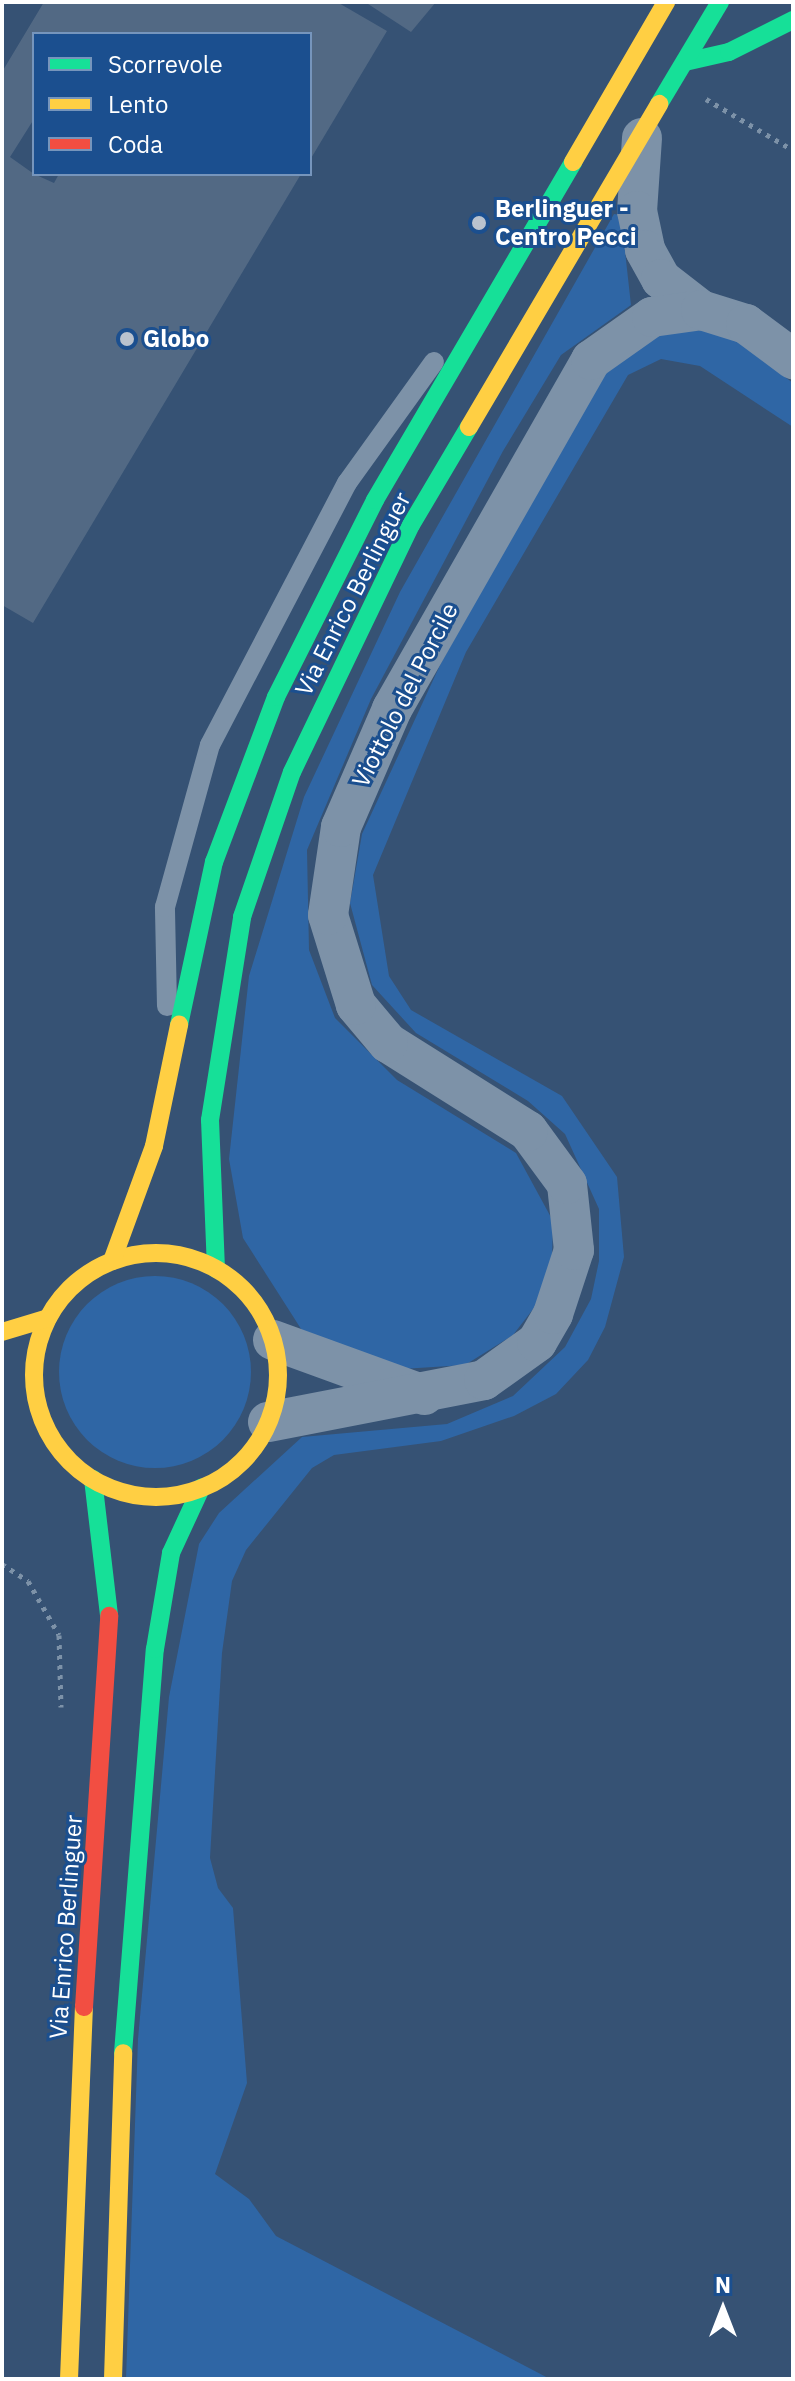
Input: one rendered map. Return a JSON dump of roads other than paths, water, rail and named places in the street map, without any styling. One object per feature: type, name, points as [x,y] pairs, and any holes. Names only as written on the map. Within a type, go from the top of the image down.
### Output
[{"type":"main road","name":"Via Enrico Berlinguer","points":[[112,1261],[154,1146],[169,1055],[214,862],[276,697],[375,500],[666,2]]},
{"type":"main road","name":"Via Enrico Berlinguer","points":[[216,1269],[210,1120],[217,1050],[242,917],[292,772],[411,525],[720,2]]},
{"type":"main road","points":[[685,62],[729,52],[793,20]]},
{"type":"main road","points":[[176,1255],[216,1269],[257,1307],[273,1340],[278,1368],[268,1422],[248,1455],[201,1488],[157,1497],[93,1479],[51,1437],[36,1399],[35,1357],[48,1318],[75,1284],[112,1261],[176,1255]]},
{"type":"main road","points":[[2,1332],[48,1318]]},
{"type":"main road","points":[[13,1390],[36,1399]]},
{"type":"main road","name":"Via Enrico Berlinguer","points":[[69,2379],[73,2176],[109,1608],[93,1479]]},
{"type":"main road","points":[[113,2379],[125,1984],[155,1649],[171,1553],[201,1488]]},
{"type":"street","points":[[642,138],[637,211],[645,250],[661,279],[701,310],[746,324],[793,359]]},
{"type":"street","name":"Viottolo del Porcile","points":[[268,1422],[428,1396],[484,1380],[537,1342],[565,1286],[574,1213],[551,1154],[528,1131],[388,1043],[356,1005],[328,915],[341,827],[392,709],[575,382],[631,327],[701,310]]},
{"type":"street","points":[[273,1340],[428,1396]]},
{"type":"lane","points":[[169,1055],[165,907],[210,745],[347,483],[525,240]]},
{"type":"place","name":"Berlinguer - Centro Pecci","points":[[479,223]]},
{"type":"place","name":"Globo","points":[[127,339]]}]
